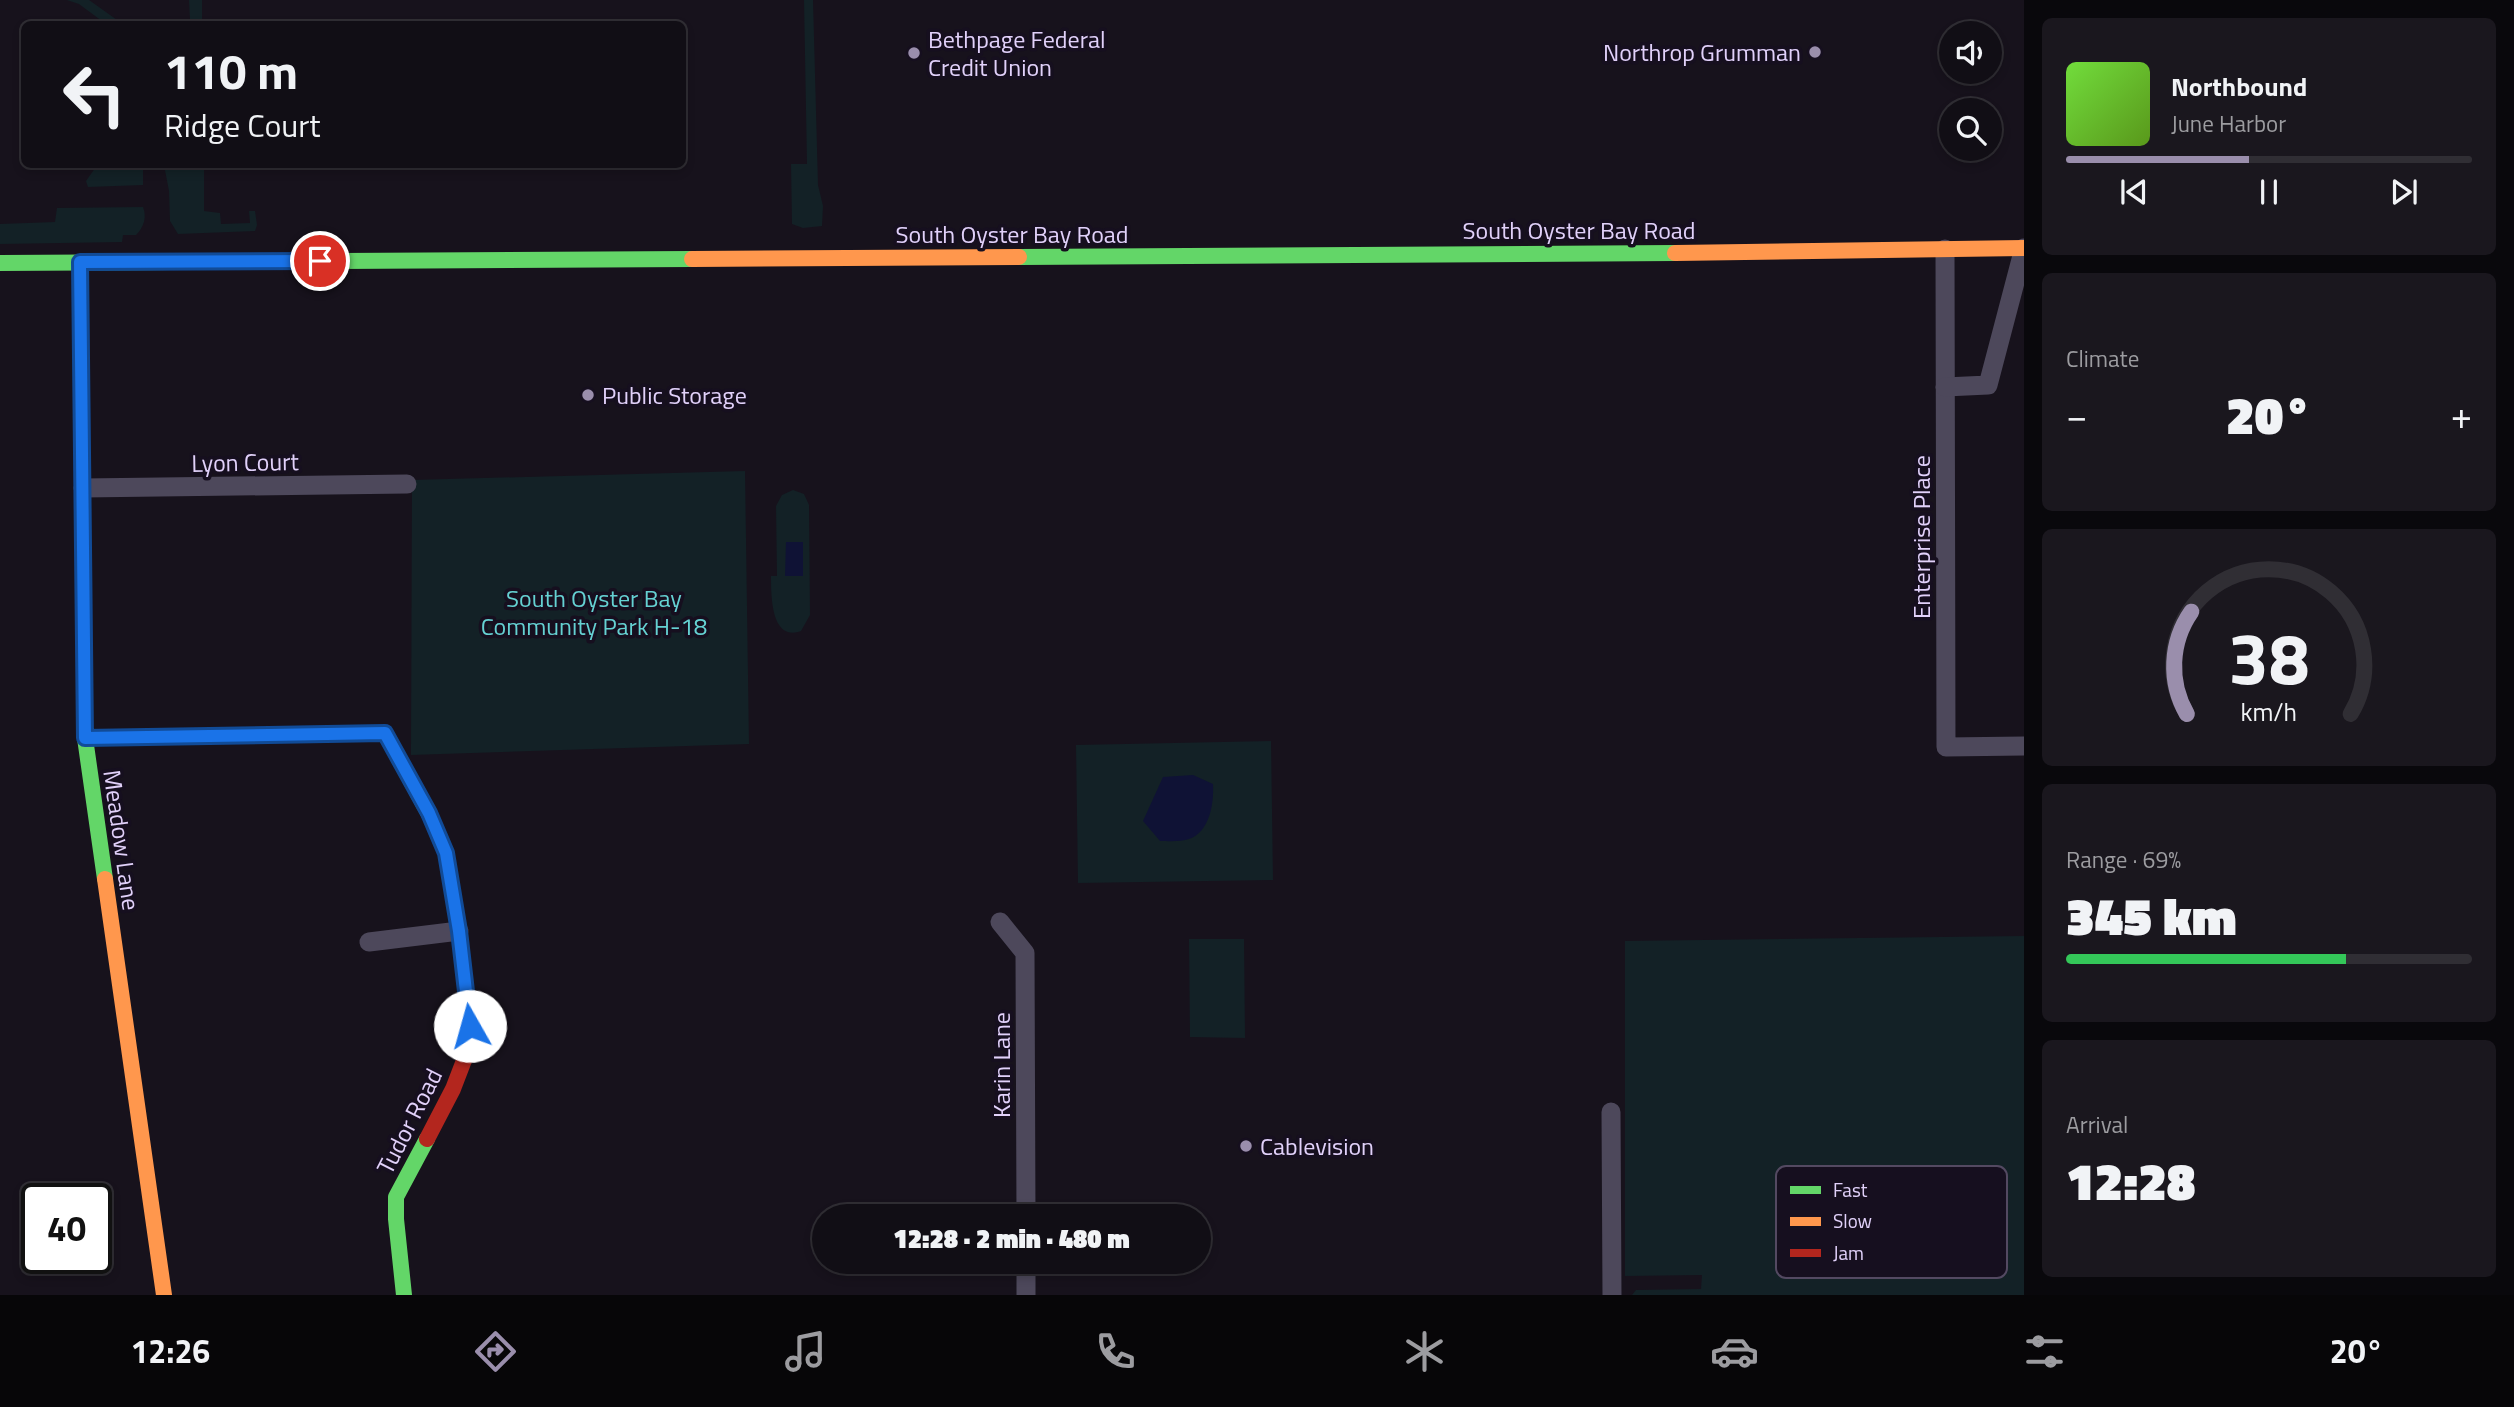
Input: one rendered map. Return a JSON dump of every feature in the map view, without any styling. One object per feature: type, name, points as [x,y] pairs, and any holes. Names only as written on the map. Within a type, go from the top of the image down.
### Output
[{"type":"main road","name":"South Oyster Bay Road","points":[[0,263],[2024,248]]},
{"type":"main road","name":"Meadow Lane","points":[[80,262],[85,738],[164,1295]]},
{"type":"main road","name":"Tudor Road","points":[[85,738],[385,733],[429,813],[446,853],[459,931],[470,1026],[468,1050],[453,1089],[396,1196],[404,1295]]},
{"type":"street","points":[[1945,387],[1988,385],[2024,248]]},
{"type":"street","name":"Enterprise Place","points":[[1945,249],[1946,747],[2024,746]]},
{"type":"street","name":"Lyon Court","points":[[83,488],[407,484]]},
{"type":"street","name":"Karin Lane","points":[[1000,922],[1025,953],[1026,1204]]},
{"type":"street","points":[[369,942],[459,931]]},
{"type":"street","points":[[1611,1112],[1612,1295]]},
{"type":"street","points":[[1026,1274],[1027,1295]]},
{"type":"green space","points":[[67,0],[89,0],[117,20],[190,20],[189,0],[202,0],[202,21],[102,21],[79,4]]},
{"type":"green space","points":[[804,0],[813,0],[818,185],[823,206],[822,226],[803,228],[792,224],[791,164],[807,164]]},
{"type":"green space","points":[[95,168],[143,169],[143,185],[88,187],[86,181]]},
{"type":"green space","points":[[165,168],[204,168],[204,211],[220,213],[221,224],[250,223],[249,211],[255,211],[255,231],[178,234],[170,221]]},
{"type":"green space","points":[[143,207],[145,218],[141,229],[136,235],[123,235],[122,242],[0,244],[0,224],[55,222],[57,208]]},
{"type":"green space","name":"South Oyster Bay Community Park H-18","points":[[745,471],[749,744],[411,755],[412,480]]},
{"type":"green space","points":[[793,490],[804,494],[809,505],[810,615],[801,631],[791,633],[778,624],[771,595],[771,576],[777,576],[776,506],[782,495]]},
{"type":"green space","points":[[1271,741],[1273,880],[1078,883],[1076,745]]},
{"type":"green space","points":[[2024,936],[2024,1295],[1632,1295],[1636,1290],[1701,1289],[1702,1275],[1625,1276],[1625,941]]},
{"type":"green space","points":[[1189,939],[1244,939],[1245,1038],[1190,1037]]},
{"type":"shaded area","points":[[786,542],[803,542],[803,576],[785,576]]},
{"type":"shaded area","points":[[1193,775],[1213,784],[1213,800],[1206,824],[1189,839],[1160,841],[1143,821],[1163,777]]},
{"type":"traffic: fast","points":[[1019,257],[1675,253]]},
{"type":"traffic: fast","points":[[0,263],[692,259]]},
{"type":"traffic: fast","points":[[80,262],[85,738],[105,879]]},
{"type":"traffic: fast","points":[[85,738],[385,733],[430,816]]},
{"type":"traffic: fast","points":[[404,1295],[396,1197],[427,1139]]},
{"type":"traffic: slow","points":[[1675,253],[2024,248]]},
{"type":"traffic: slow","points":[[692,259],[1019,257]]},
{"type":"traffic: slow","points":[[105,879],[164,1295]]},
{"type":"traffic: jam","points":[[427,1139],[453,1089],[468,1050],[470,1026],[459,931],[446,853],[430,816]]},
{"type":"place","name":"Northrop Grumman","points":[[1815,52]]},
{"type":"place","name":"Bethpage Federal Credit Union","points":[[914,53]]},
{"type":"place","name":"Public Storage","points":[[588,395]]},
{"type":"place","name":"Cablevision","points":[[1246,1146]]},
{"type":"route","points":[[320,261],[80,262],[85,738],[385,733],[429,813],[446,853],[459,931],[470,1026]]}]
